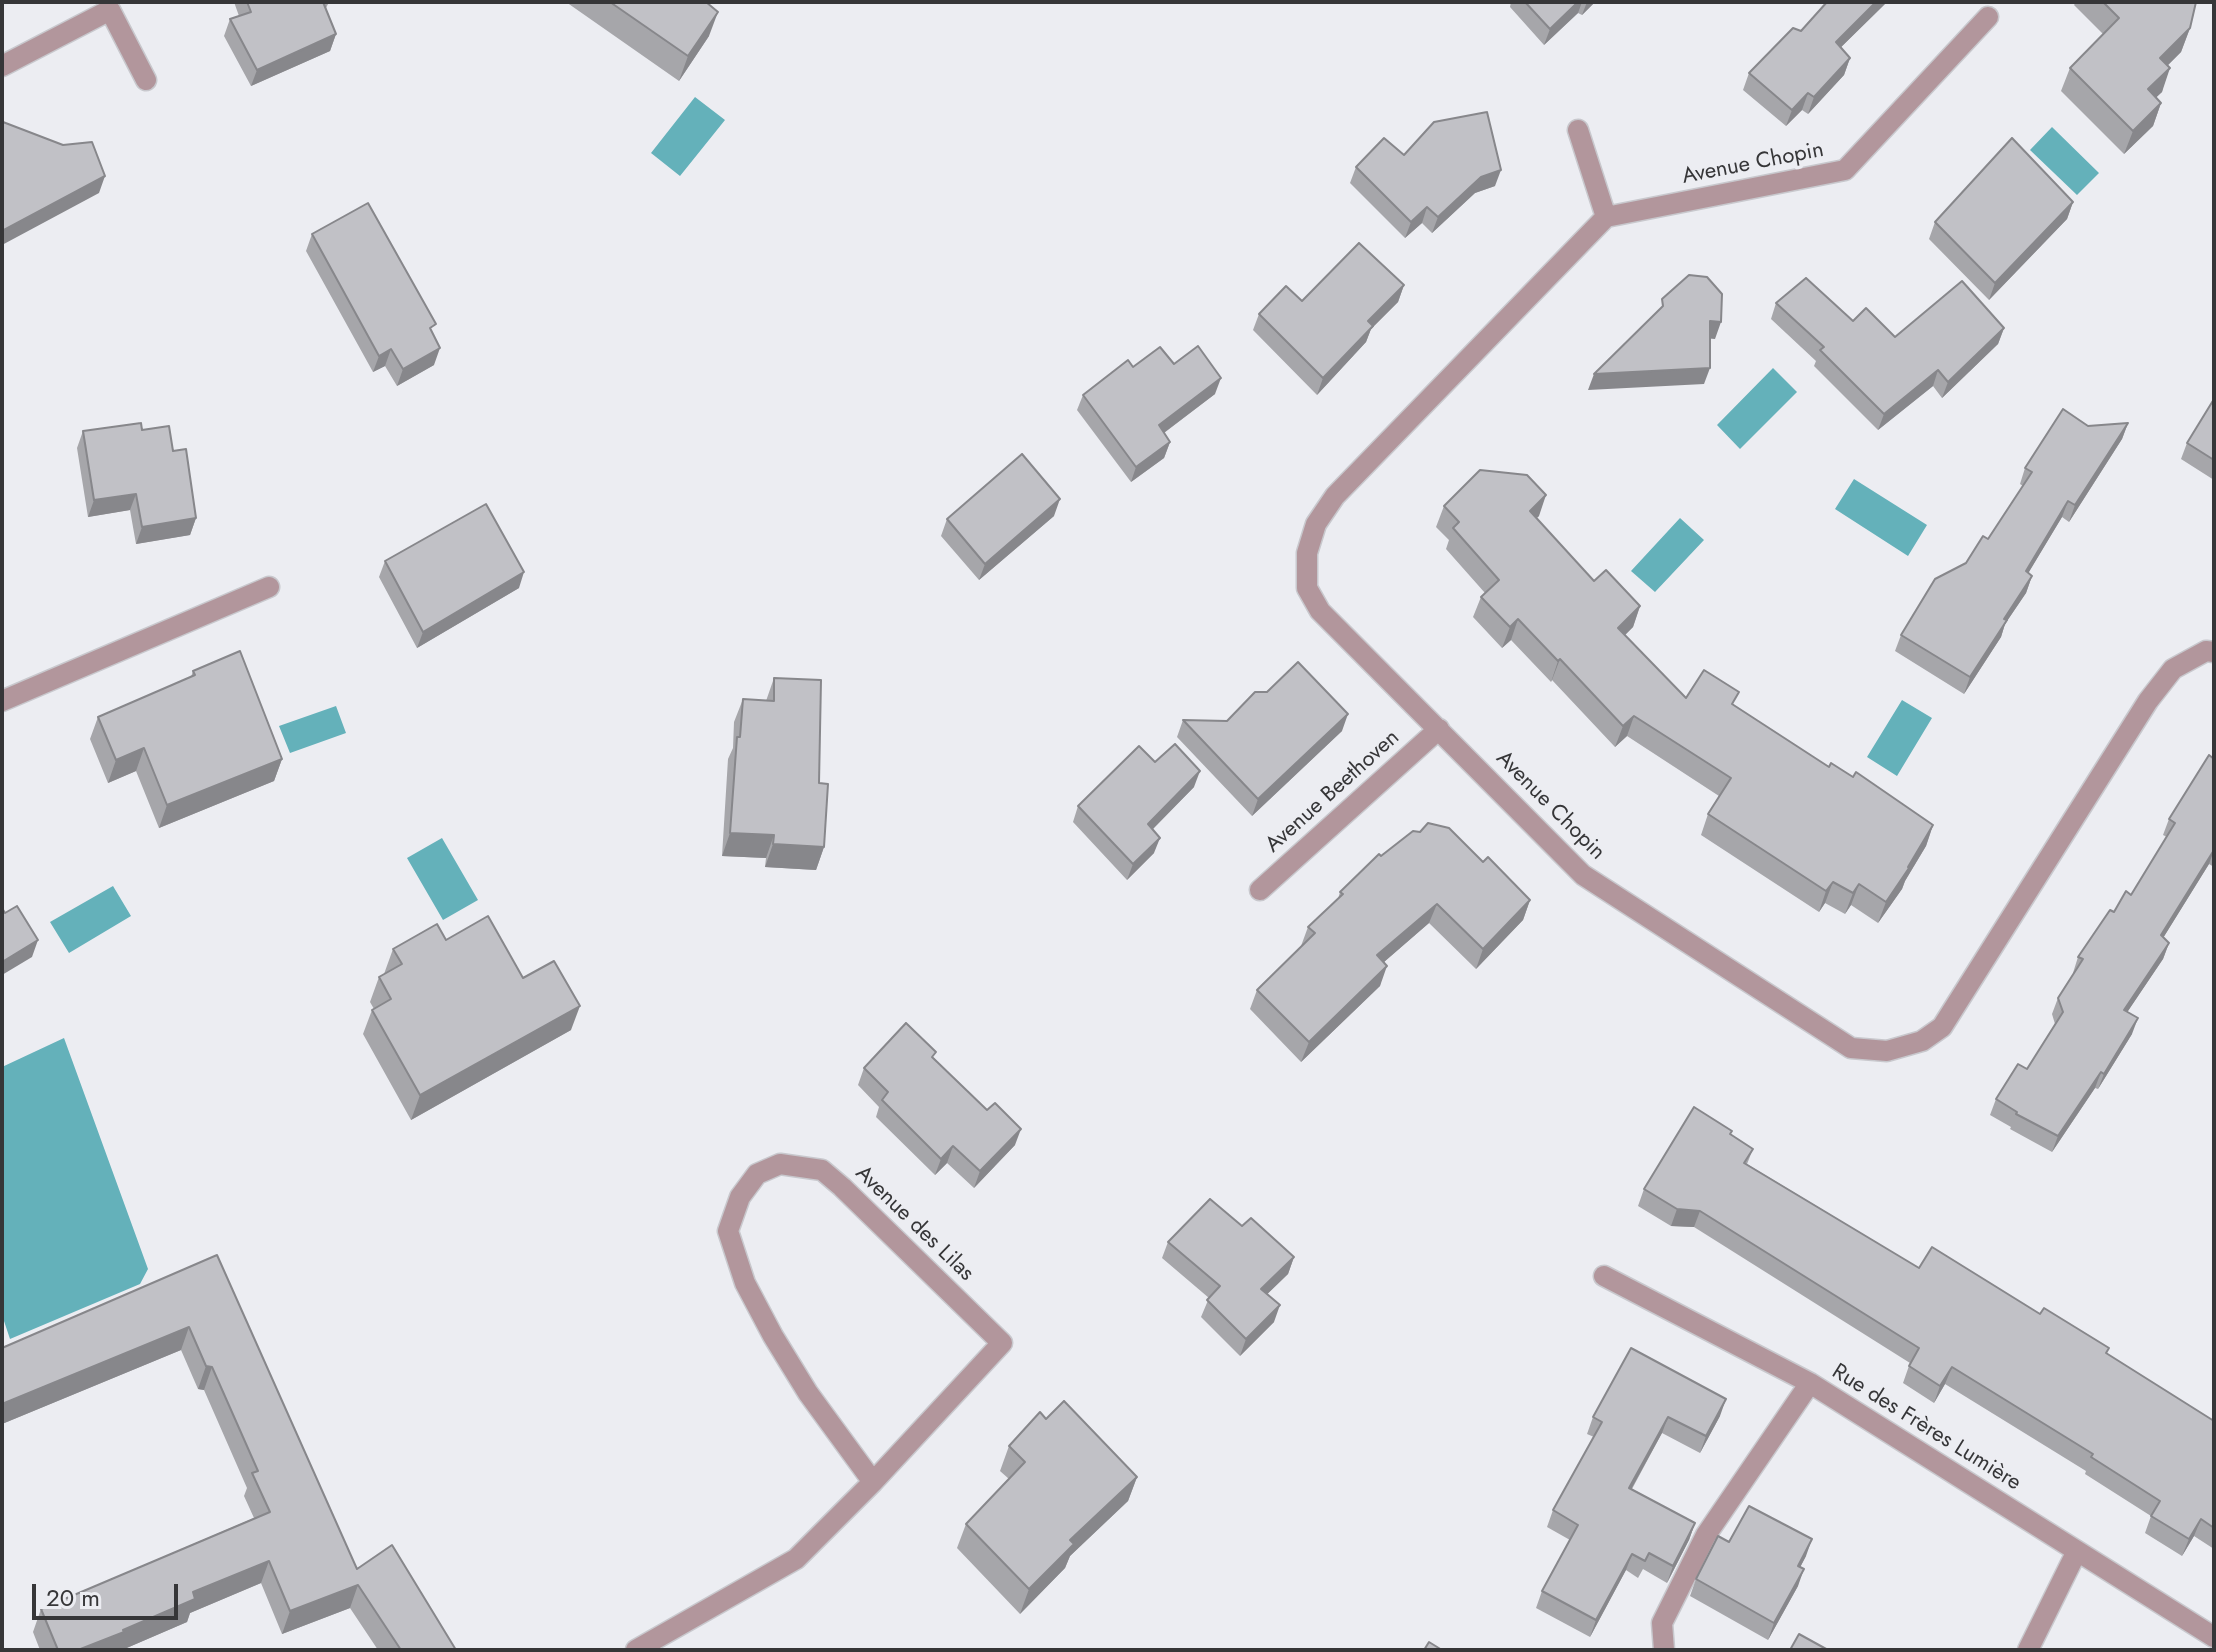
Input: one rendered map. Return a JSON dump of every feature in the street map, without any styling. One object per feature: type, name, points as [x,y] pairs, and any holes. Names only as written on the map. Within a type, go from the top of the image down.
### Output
[{"type":"street","points":[[2,66],[110,10],[146,80]]},
{"type":"street","name":"Avenue Chopin","points":[[1988,17],[1845,170],[1606,217],[1335,496],[1316,524],[1307,553],[1307,588],[1320,611],[1583,875],[1851,1048],[1887,1051],[1922,1041],[1942,1027],[2148,701],[2173,669],[2206,651],[2214,652]]},
{"type":"street","points":[[1578,130],[1606,217]]},
{"type":"street","points":[[2,701],[269,587]]},
{"type":"street","name":"Avenue Beethoven","points":[[1260,890],[1439,729]]},
{"type":"street","name":"Avenue des Lilas","points":[[636,1650],[796,1559],[873,1482],[1002,1343],[822,1170],[780,1164],[757,1174],[740,1197],[728,1231],[745,1283],[773,1336],[808,1393],[873,1482]]},
{"type":"street","name":"Rue des Frères Lumière","points":[[1604,1276],[1810,1383],[2214,1637]]},
{"type":"street","points":[[1664,1650],[1662,1623],[1706,1535],[1810,1383]]},
{"type":"street","points":[[2028,1650],[2077,1551]]},
{"type":"water","points":[[695,97],[725,120],[680,176],[651,153]]},
{"type":"water","points":[[2052,127],[2099,173],[2077,195],[2030,150]]},
{"type":"water","points":[[1773,368],[1797,392],[1740,449],[1717,425]]},
{"type":"water","points":[[1854,479],[1927,525],[1908,556],[1835,509]]},
{"type":"water","points":[[1680,518],[1704,540],[1655,592],[1631,571]]},
{"type":"water","points":[[1902,700],[1932,718],[1897,776],[1867,757]]},
{"type":"water","points":[[336,706],[346,733],[290,753],[279,726]]},
{"type":"water","points":[[442,838],[478,900],[443,920],[407,858]]},
{"type":"water","points":[[113,886],[131,916],[69,953],[50,922]]},
{"type":"water","points":[[64,1038],[148,1269],[140,1284],[10,1339],[2,1315],[2,1067]]},
{"type":"building","points":[[247,2],[323,2],[336,34],[257,70],[230,19],[251,12]]},
{"type":"building","points":[[610,2],[706,2],[718,12],[688,56]]},
{"type":"building","points":[[1525,2],[1578,2],[1550,29]]},
{"type":"building","points":[[1827,2],[1876,2],[1836,42],[1850,58],[1814,97],[1808,93],[1792,110],[1749,73],[1793,28],[1801,31]]},
{"type":"building","points":[[2103,2],[2196,2],[2190,28],[2160,58],[2170,68],[2148,89],[2161,103],[2133,131],[2070,68],[2119,18]]},
{"type":"building","points":[[1487,112],[1501,170],[1481,177],[1438,217],[1427,207],[1411,222],[1356,167],[1384,138],[1404,155],[1434,122]]},
{"type":"building","points":[[3,122],[63,145],[92,142],[105,176],[2,231]]},
{"type":"building","points":[[2012,138],[2073,202],[1995,283],[1935,222]]},
{"type":"building","points":[[368,203],[436,324],[430,328],[440,348],[403,369],[391,349],[379,356],[312,234]]},
{"type":"building","points":[[1359,243],[1404,285],[1368,321],[1373,326],[1323,378],[1259,314],[1286,286],[1302,301]]},
{"type":"building","points":[[1689,275],[1707,277],[1722,294],[1721,322],[1710,321],[1710,368],[1594,374],[1663,306],[1662,299]]},
{"type":"building","points":[[1806,278],[1853,321],[1866,308],[1895,337],[1962,281],[2004,328],[1948,382],[1938,370],[1884,414],[1820,350],[1824,347],[1776,303]]},
{"type":"building","points":[[1198,346],[1221,378],[1159,425],[1170,442],[1136,467],[1083,395],[1128,360],[1133,367],[1160,347],[1174,364]]},
{"type":"building","points":[[2214,399],[2214,460],[2187,443]]},
{"type":"building","points":[[2063,409],[2088,426],[2128,423],[2075,505],[2068,501],[2026,571],[2032,576],[1970,677],[1901,635],[1935,579],[1966,563],[1983,536],[1988,539],[2032,472],[2025,468]]},
{"type":"building","points":[[141,423],[142,430],[169,426],[173,451],[186,449],[196,518],[142,527],[136,494],[94,500],[83,431]]},
{"type":"building","points":[[1022,454],[1060,499],[985,564],[947,519]]},
{"type":"building","points":[[1480,470],[1527,475],[1546,495],[1530,511],[1594,581],[1606,570],[1640,606],[1618,628],[1686,698],[1704,670],[1739,692],[1732,704],[1829,767],[1831,763],[1853,777],[1856,772],[1933,825],[1886,902],[1859,884],[1853,893],[1833,882],[1826,891],[1708,814],[1731,778],[1634,716],[1623,726],[1518,619],[1510,627],[1481,597],[1499,580],[1453,528],[1459,522],[1444,506]]},
{"type":"building","points":[[486,504],[524,572],[423,632],[385,561]]},
{"type":"building","points":[[240,651],[282,759],[167,805],[144,748],[116,760],[98,717],[195,675],[193,671]]},
{"type":"building","points":[[1298,662],[1348,714],[1258,799],[1183,720],[1227,721],[1255,692],[1267,692]]},
{"type":"building","points":[[774,678],[821,680],[819,783],[828,784],[824,847],[773,844],[774,835],[730,833],[743,699],[774,701]]},
{"type":"building","points":[[1175,744],[1200,771],[1148,824],[1160,838],[1133,864],[1078,806],[1139,746],[1155,762]]},
{"type":"building","points":[[2209,755],[2214,759],[2214,850],[2161,935],[2169,943],[2124,1010],[2138,1018],[2104,1074],[2101,1072],[2058,1136],[2016,1114],[1996,1099],[2018,1064],[2027,1069],[2063,1012],[2058,998],[2083,959],[2078,957],[2110,910],[2114,912],[2126,891],[2131,895],[2175,823],[2169,819]]},
{"type":"building","points":[[1428,823],[1449,828],[1483,862],[1488,857],[1530,900],[1483,949],[1437,904],[1377,955],[1387,966],[1309,1042],[1257,990],[1315,933],[1308,927],[1343,894],[1340,892],[1379,854],[1381,856],[1413,831],[1420,832]]},
{"type":"building","points":[[17,906],[38,940],[2,962],[2,908],[5,913]]},
{"type":"building","points":[[488,916],[523,978],[554,961],[580,1006],[420,1095],[372,1010],[391,999],[379,977],[402,964],[393,949],[437,924],[446,940]]},
{"type":"building","points":[[906,1023],[936,1052],[932,1057],[987,1110],[995,1103],[1021,1129],[980,1171],[953,1146],[941,1159],[882,1100],[888,1092],[864,1068]]},
{"type":"building","points":[[1694,1107],[1732,1131],[1730,1134],[1753,1149],[1744,1163],[1919,1268],[1932,1247],[2040,1314],[2044,1308],[2109,1348],[2106,1353],[2214,1421],[2214,1528],[2201,1519],[2189,1539],[2151,1516],[2160,1501],[2091,1457],[2093,1454],[1952,1367],[1940,1386],[1909,1366],[1919,1348],[1700,1211],[1677,1209],[1644,1189]]},
{"type":"building","points":[[1210,1199],[1242,1226],[1251,1218],[1294,1257],[1261,1289],[1280,1305],[1246,1339],[1207,1300],[1220,1286],[1168,1242]]},
{"type":"building","points":[[217,1255],[357,1569],[392,1545],[456,1650],[401,1650],[358,1585],[290,1611],[269,1561],[193,1592],[195,1599],[124,1632],[78,1650],[58,1650],[41,1609],[270,1512],[252,1473],[258,1471],[212,1367],[206,1366],[189,1327],[2,1404],[2,1348]]},
{"type":"building","points":[[1631,1348],[1726,1399],[1706,1436],[1668,1417],[1629,1488],[1695,1523],[1673,1566],[1649,1553],[1645,1561],[1632,1554],[1596,1620],[1542,1591],[1578,1525],[1553,1510],[1602,1422],[1593,1417]]},
{"type":"building","points":[[1064,1401],[1137,1477],[1070,1540],[1074,1544],[1029,1589],[966,1524],[1025,1462],[1009,1446],[1040,1412],[1046,1419]]},
{"type":"building","points":[[1749,1506],[1812,1539],[1798,1566],[1804,1569],[1774,1623],[1696,1579],[1718,1536],[1729,1542]]},
{"type":"building","points":[[1799,1634],[1828,1650],[1790,1650]]},
{"type":"building","points":[[1429,1642],[1442,1650],[1424,1650]]}]
